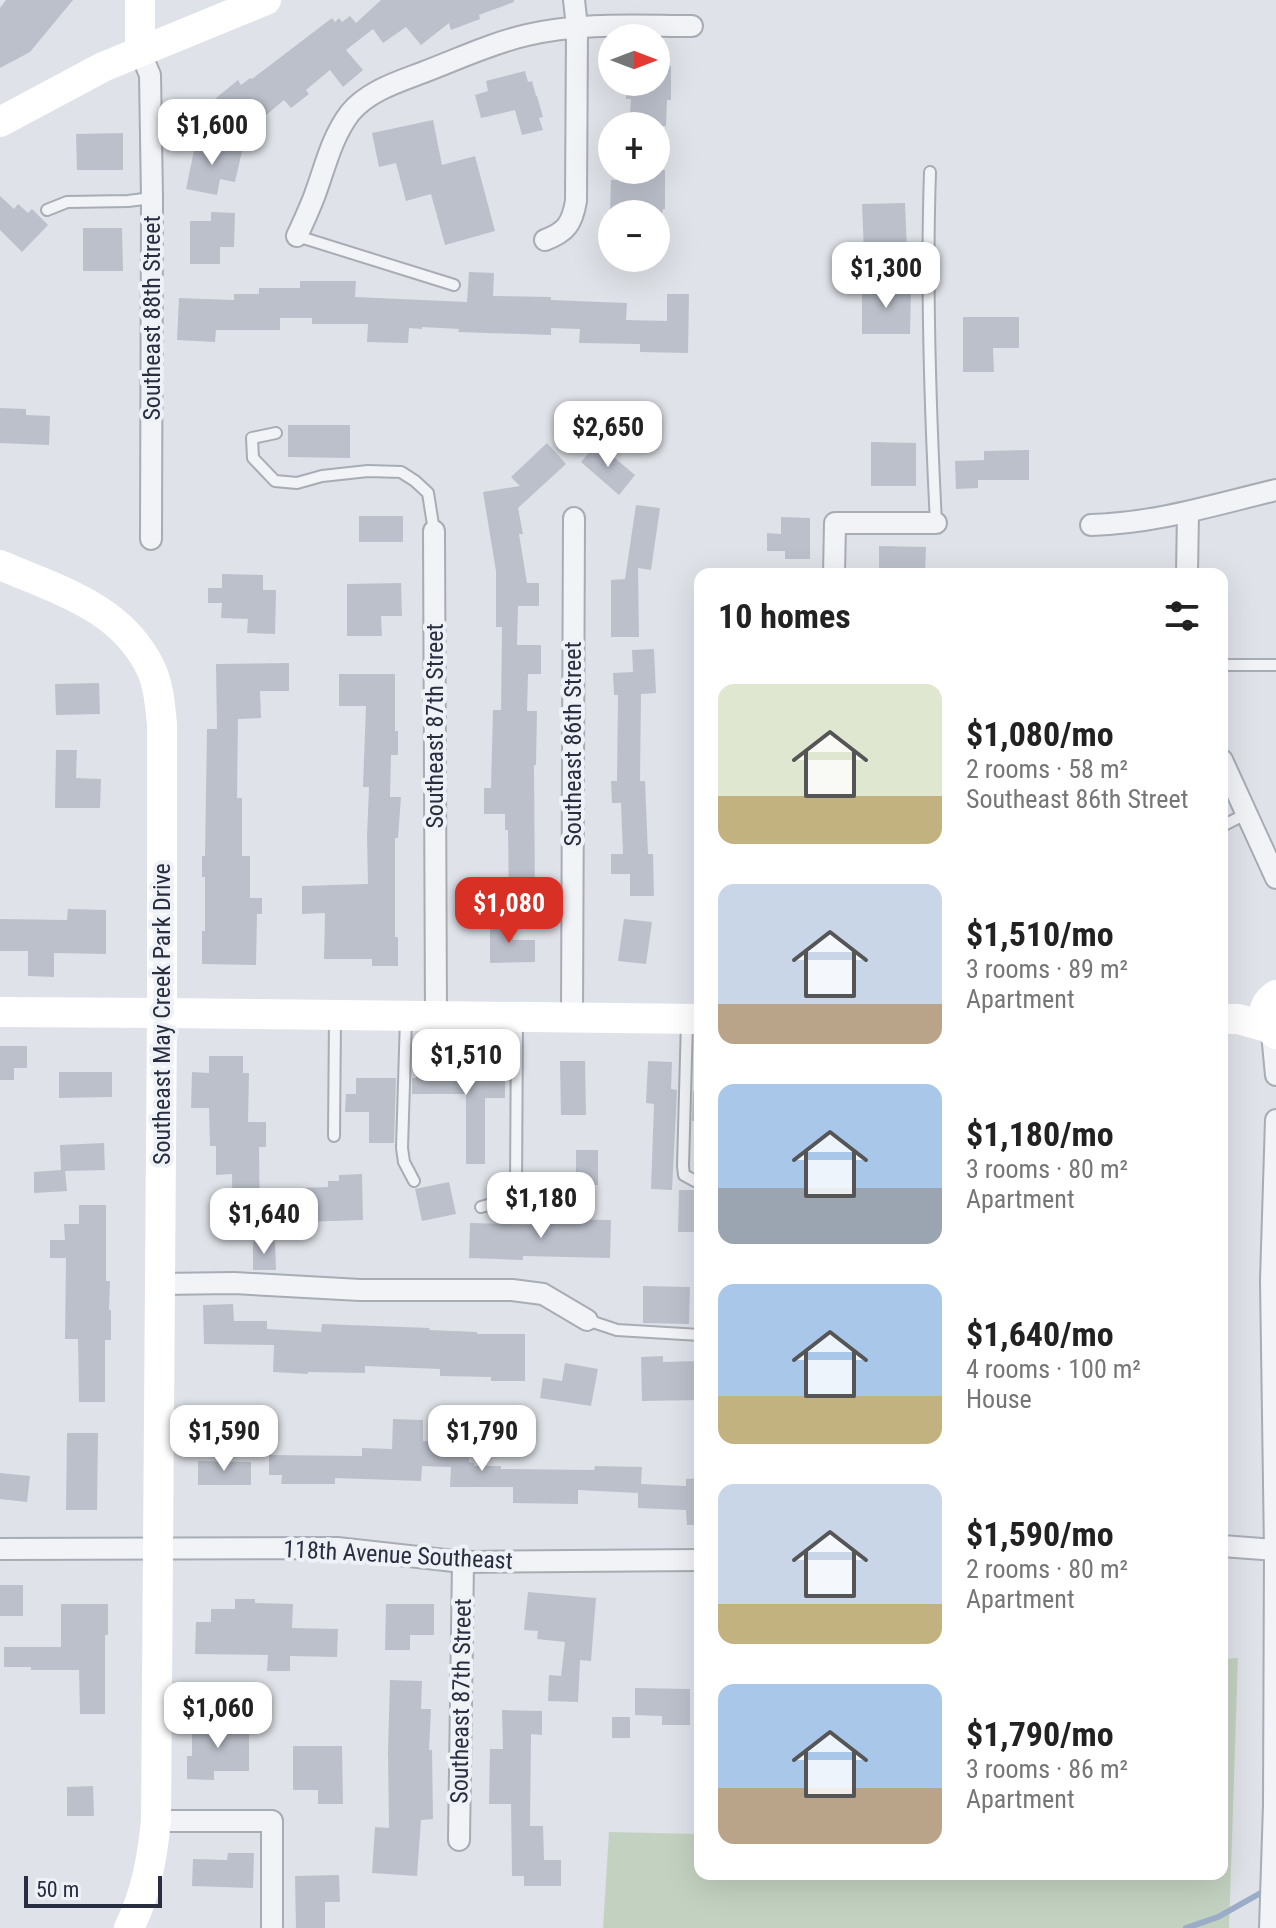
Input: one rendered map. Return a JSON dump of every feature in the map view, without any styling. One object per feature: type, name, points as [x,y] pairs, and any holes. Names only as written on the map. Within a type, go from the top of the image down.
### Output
[{"type":"street","points":[[140,0],[140,51]]},
{"type":"street","points":[[0,122],[103,67],[266,0]]},
{"type":"street","points":[[545,240],[566,228],[576,201],[577,27],[574,0]]},
{"type":"street","points":[[297,236],[339,129],[367,97],[525,35],[577,27],[692,26]]},
{"type":"street","name":"Southeast 88th Street","points":[[140,51],[150,75],[151,539]]},
{"type":"street","points":[[1091,525],[1136,523],[1276,490]]},
{"type":"street","points":[[1187,568],[1188,512]]},
{"type":"street","name":"Southeast 86th Street","points":[[572,1018],[574,518]]},
{"type":"street","points":[[834,568],[835,523],[936,523]]},
{"type":"street","name":"Southeast 87th Street","points":[[434,531],[436,1016]]},
{"type":"street","name":"Southeast May Creek Park Drive","points":[[0,565],[75,597],[123,628],[151,668],[159,699],[163,752],[156,1821],[148,1879],[129,1928]]},
{"type":"street","points":[[1228,773],[1276,878]]},
{"type":"street","points":[[1228,1008],[1272,1011]]},
{"type":"street","points":[[1228,1019],[1272,1011]]},
{"type":"street","points":[[1272,1011],[1276,1075]]},
{"type":"street","points":[[0,1012],[693,1019]]},
{"type":"street","points":[[1270,1928],[1274,1805],[1276,1120]]},
{"type":"street","points":[[159,1284],[234,1283],[360,1290],[512,1290],[543,1294],[587,1320]]},
{"type":"street","points":[[1228,1546],[1275,1550]]},
{"type":"street","name":"118th Avenue Southeast","points":[[0,1549],[337,1548],[463,1562],[694,1560]]},
{"type":"street","name":"Southeast 87th Street","points":[[459,1840],[463,1562]]},
{"type":"street","points":[[156,1821],[272,1821],[272,1926]]},
{"type":"lane","points":[[930,172],[930,409],[936,523]]},
{"type":"lane","points":[[47,210],[67,202],[152,198]]},
{"type":"lane","points":[[297,236],[454,285]]},
{"type":"lane","points":[[276,433],[252,438],[253,458],[275,481],[297,483],[337,474],[401,472],[428,493],[434,531]]},
{"type":"lane","points":[[1228,665],[1276,665]]},
{"type":"lane","points":[[1228,824],[1246,812]]},
{"type":"lane","points":[[334,1136],[335,1015]]},
{"type":"lane","points":[[406,1016],[402,1148],[404,1162],[414,1181]]},
{"type":"lane","points":[[481,1207],[505,1200],[516,1188],[517,1017]]},
{"type":"lane","points":[[693,1019],[683,1166],[684,1175],[694,1180]]},
{"type":"lane","points":[[587,1320],[617,1330],[694,1335]]},
{"type":"green space","points":[[1238,1658],[1229,1928],[603,1928],[609,1832],[694,1834],[694,1880],[1228,1880],[1228,1659]]},
{"type":"building","points":[[6,0],[73,0],[30,52],[0,68],[0,8]]},
{"type":"building","points":[[381,0],[514,2],[451,30],[449,23],[421,45],[406,27],[383,43],[373,29],[346,50],[363,70],[343,87],[330,70],[306,90],[309,94],[291,108],[284,100],[258,122],[255,119],[236,134],[210,103],[238,80],[241,85],[252,79],[332,18],[335,22],[339,18],[342,22],[350,16],[356,23]]},
{"type":"building","points":[[671,66],[671,100],[667,100],[667,112],[630,112],[631,99],[626,99],[626,96],[670,96]]},
{"type":"building","points":[[525,71],[537,96],[543,130],[522,135],[515,110],[481,118],[475,95],[488,91],[486,81]]},
{"type":"building","points":[[433,120],[442,165],[475,156],[495,231],[445,245],[431,194],[406,201],[396,163],[379,167],[372,133]]},
{"type":"building","points":[[123,133],[123,170],[77,170],[76,134]]},
{"type":"building","points":[[196,141],[242,151],[235,182],[220,179],[217,195],[186,189]]},
{"type":"building","points":[[611,184],[665,184],[665,200],[610,200]]},
{"type":"building","points":[[0,196],[14,209],[18,204],[28,213],[32,209],[48,225],[22,252],[0,230]]},
{"type":"building","points":[[905,203],[907,251],[864,252],[862,204]]},
{"type":"building","points":[[211,212],[235,213],[234,247],[220,247],[220,264],[190,264],[190,221],[211,221]]},
{"type":"building","points":[[83,228],[122,228],[123,271],[83,271]]},
{"type":"building","points":[[469,272],[494,273],[493,296],[627,303],[626,320],[667,321],[667,294],[689,294],[688,353],[640,352],[640,344],[579,343],[580,329],[551,328],[551,335],[458,332],[459,329],[422,327],[409,328],[408,343],[367,342],[368,324],[312,324],[312,318],[280,318],[280,330],[216,330],[215,342],[177,340],[179,298],[234,300],[234,294],[259,294],[259,288],[300,288],[300,281],[356,281],[355,297],[467,302]]},
{"type":"building","points":[[862,286],[911,287],[910,334],[862,334]]},
{"type":"building","points":[[963,317],[1019,317],[1019,348],[993,348],[994,372],[963,372]]},
{"type":"building","points":[[0,408],[26,409],[26,415],[50,416],[49,445],[0,443]]},
{"type":"building","points":[[288,425],[350,425],[350,458],[288,457]]},
{"type":"building","points":[[871,442],[916,443],[916,486],[871,486]]},
{"type":"building","points":[[547,443],[566,464],[518,508],[527,583],[539,583],[539,606],[518,606],[517,645],[541,645],[541,674],[528,674],[527,711],[537,711],[534,765],[535,904],[509,904],[505,814],[484,814],[484,788],[491,788],[493,710],[501,710],[502,627],[496,627],[496,571],[483,492],[520,486],[511,477]]},
{"type":"building","points":[[597,443],[635,475],[619,495],[581,462]]},
{"type":"building","points":[[1029,450],[1029,480],[978,480],[978,488],[956,489],[955,461],[984,460],[984,451]]},
{"type":"building","points":[[636,505],[660,508],[651,570],[638,568],[639,637],[611,637],[611,580],[625,579]]},
{"type":"building","points":[[359,516],[403,516],[403,542],[359,542]]},
{"type":"building","points":[[781,517],[810,518],[810,559],[785,559],[785,551],[767,551],[767,533],[781,534]]},
{"type":"building","points":[[879,546],[926,547],[925,568],[879,568]]},
{"type":"building","points":[[222,574],[263,575],[263,590],[276,590],[275,634],[247,633],[248,619],[221,618],[222,603],[208,603],[208,588],[222,588]]},
{"type":"building","points":[[401,583],[402,616],[381,616],[382,636],[347,636],[347,584]]},
{"type":"building","points":[[654,649],[656,693],[641,694],[640,781],[645,781],[648,854],[653,854],[654,896],[630,896],[630,874],[611,874],[611,854],[623,854],[621,803],[612,803],[611,781],[617,781],[618,695],[614,695],[613,673],[633,672],[632,650]]},
{"type":"building","points":[[289,663],[289,691],[260,691],[261,718],[238,719],[237,798],[242,798],[242,856],[250,856],[250,898],[262,898],[262,914],[257,914],[256,965],[202,964],[207,729],[217,729],[216,664]]},
{"type":"building","points":[[339,674],[395,674],[398,755],[391,755],[390,797],[401,797],[398,838],[395,838],[398,966],[372,966],[372,959],[324,959],[325,913],[302,914],[302,886],[368,884],[369,787],[363,787],[366,706],[339,706]]},
{"type":"building","points":[[99,683],[100,714],[56,715],[55,684]]},
{"type":"building","points":[[56,750],[77,750],[76,778],[101,779],[100,808],[55,808]]},
{"type":"building","points":[[68,909],[106,910],[106,954],[54,953],[54,977],[28,976],[28,951],[0,951],[0,919],[67,920]]},
{"type":"building","points":[[624,919],[652,922],[646,964],[618,961]]},
{"type":"building","points":[[490,920],[513,920],[513,940],[535,940],[535,962],[490,963]]},
{"type":"building","points":[[0,1046],[27,1046],[27,1068],[14,1068],[14,1080],[0,1080]]},
{"type":"building","points":[[209,1056],[243,1056],[243,1073],[249,1073],[248,1122],[266,1122],[266,1147],[259,1147],[260,1237],[233,1237],[232,1174],[216,1175],[216,1146],[210,1146],[209,1108],[191,1108],[192,1072],[209,1073]]},
{"type":"building","points":[[437,1059],[457,1059],[457,1067],[505,1067],[505,1098],[485,1098],[485,1164],[466,1164],[466,1094],[412,1094],[412,1078],[416,1078],[416,1072],[437,1072]]},
{"type":"building","points":[[560,1061],[585,1061],[586,1115],[561,1115]]},
{"type":"building","points":[[648,1061],[672,1062],[671,1089],[677,1090],[672,1190],[651,1189],[654,1104],[646,1103]]},
{"type":"building","points":[[59,1072],[112,1072],[112,1097],[59,1098]]},
{"type":"building","points":[[356,1078],[396,1078],[394,1143],[369,1143],[369,1112],[345,1112],[346,1094],[356,1094]]},
{"type":"building","points":[[693,1091],[694,1091],[694,1121]]},
{"type":"building","points":[[104,1143],[105,1170],[65,1171],[67,1191],[34,1193],[34,1172],[61,1170],[60,1145]]},
{"type":"building","points":[[576,1150],[598,1150],[598,1185],[576,1185]]},
{"type":"building","points":[[362,1174],[363,1220],[301,1222],[300,1188],[328,1187],[328,1181],[339,1181],[339,1175]]},
{"type":"building","points":[[449,1182],[456,1214],[422,1221],[415,1189]]},
{"type":"building","points":[[679,1190],[694,1190],[694,1232],[678,1232]]},
{"type":"building","points":[[79,1205],[106,1205],[106,1281],[110,1281],[111,1340],[105,1340],[105,1402],[79,1402],[78,1339],[65,1339],[66,1258],[50,1258],[50,1240],[65,1240],[64,1224],[79,1224]]},
{"type":"building","points":[[545,1219],[611,1220],[610,1258],[469,1258],[470,1223],[545,1225]]},
{"type":"building","points":[[253,1242],[275,1242],[276,1270],[253,1270]]},
{"type":"building","points":[[643,1286],[690,1287],[689,1324],[643,1323]]},
{"type":"building","points":[[233,1304],[234,1321],[267,1321],[267,1329],[321,1332],[322,1324],[525,1334],[525,1381],[440,1376],[440,1369],[365,1366],[365,1373],[273,1372],[274,1345],[204,1344],[203,1305]]},
{"type":"building","points":[[663,1356],[663,1362],[694,1361],[694,1400],[642,1401],[641,1357]]},
{"type":"building","points":[[565,1363],[598,1369],[591,1406],[540,1398],[543,1378],[562,1381]]},
{"type":"building","points":[[393,1419],[423,1420],[423,1441],[469,1442],[469,1462],[474,1466],[594,1470],[595,1466],[642,1467],[641,1484],[686,1486],[686,1479],[694,1478],[694,1525],[687,1525],[686,1510],[638,1508],[638,1493],[578,1490],[578,1504],[513,1503],[513,1487],[450,1487],[451,1467],[422,1466],[421,1481],[335,1478],[335,1484],[281,1484],[282,1475],[269,1475],[269,1455],[362,1456],[362,1448],[392,1449]]},
{"type":"building","points":[[67,1433],[98,1433],[97,1510],[66,1510]]},
{"type":"building","points":[[198,1461],[251,1462],[251,1485],[198,1485]]},
{"type":"building","points":[[0,1473],[30,1476],[27,1502],[0,1499]]},
{"type":"building","points":[[0,1585],[23,1585],[23,1616],[0,1616]]},
{"type":"building","points":[[528,1592],[596,1598],[591,1661],[580,1660],[578,1702],[548,1701],[549,1675],[561,1676],[565,1642],[537,1639],[538,1631],[524,1630]]},
{"type":"building","points":[[235,1599],[293,1604],[292,1628],[338,1629],[337,1657],[290,1656],[290,1671],[267,1671],[268,1655],[195,1654],[196,1622],[211,1622],[211,1609],[235,1609]]},
{"type":"building","points":[[61,1604],[108,1604],[105,1714],[80,1714],[79,1670],[4,1667],[4,1647],[61,1647]]},
{"type":"building","points":[[386,1604],[434,1604],[434,1635],[410,1635],[410,1650],[385,1650]]},
{"type":"building","points":[[390,1680],[422,1681],[421,1709],[431,1709],[429,1750],[432,1750],[433,1819],[421,1820],[417,1876],[372,1873],[375,1827],[389,1828]]},
{"type":"building","points":[[635,1688],[690,1689],[690,1725],[662,1725],[662,1716],[635,1715]]},
{"type":"building","points":[[502,1710],[542,1711],[542,1735],[531,1734],[530,1826],[543,1826],[544,1860],[561,1860],[561,1886],[524,1886],[524,1876],[512,1876],[511,1804],[489,1804],[490,1749],[503,1749]]},
{"type":"building","points":[[612,1717],[630,1717],[630,1738],[612,1738]]},
{"type":"building","points":[[192,1723],[249,1724],[249,1771],[214,1771],[214,1780],[187,1779],[187,1756],[192,1756]]},
{"type":"building","points":[[293,1746],[342,1746],[343,1804],[318,1804],[318,1790],[293,1790]]},
{"type":"building","points":[[93,1786],[94,1816],[67,1816],[67,1787]]},
{"type":"building","points":[[228,1853],[254,1853],[253,1888],[192,1886],[193,1859],[227,1860]]},
{"type":"building","points":[[339,1875],[340,1902],[325,1902],[325,1928],[296,1928],[295,1876]]},
{"type":"waterway","points":[[1186,1928],[1218,1917],[1266,1890]]}]
